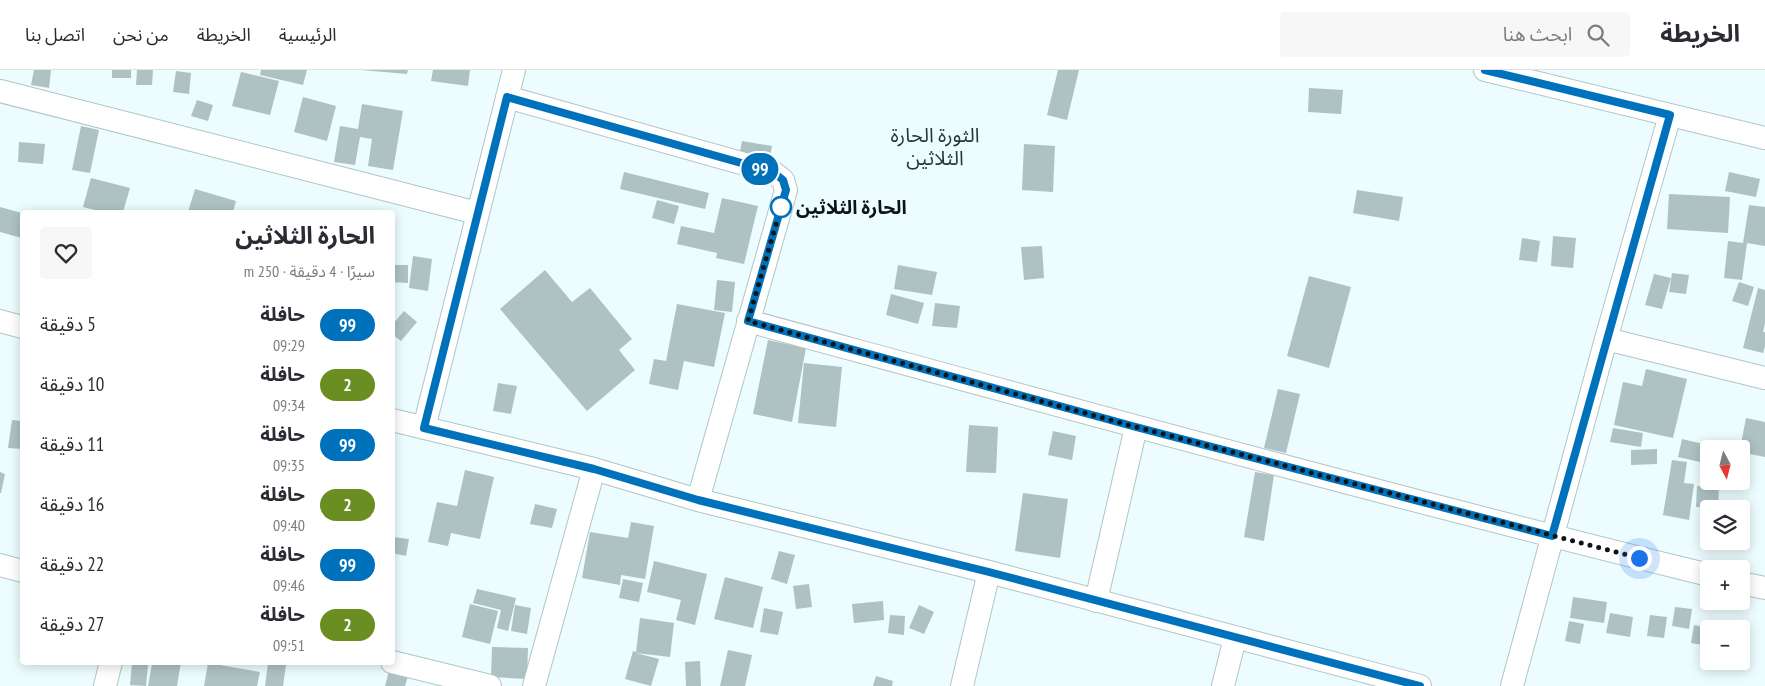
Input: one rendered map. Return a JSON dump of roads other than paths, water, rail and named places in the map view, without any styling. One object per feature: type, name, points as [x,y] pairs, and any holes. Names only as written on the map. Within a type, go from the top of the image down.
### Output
[{"type":"street","points":[[424,428],[514,70]]},
{"type":"street","points":[[1489,70],[1765,138]]},
{"type":"street","points":[[0,91],[477,213]]},
{"type":"street","points":[[507,97],[773,172],[783,180],[786,190],[698,500]]},
{"type":"street","points":[[1512,686],[1606,339],[1670,115]]},
{"type":"street","points":[[0,321],[20,326]]},
{"type":"street","points":[[748,321],[1136,427],[1700,573]]},
{"type":"street","points":[[1606,339],[1765,378]]},
{"type":"street","points":[[395,421],[594,469],[698,500],[989,572],[1420,686]]},
{"type":"street","points":[[1096,601],[1136,427]]},
{"type":"street","points":[[534,686],[594,469]]},
{"type":"street","points":[[0,565],[20,570]]},
{"type":"street","points":[[962,686],[989,572]]},
{"type":"street","points":[[1750,584],[1765,588]]},
{"type":"street","points":[[1223,686],[1235,638]]},
{"type":"street","points":[[395,663],[490,686]]},
{"type":"street","points":[[105,686],[109,665]]},
{"type":"place","name":"الحارة الثلاثين","points":[[781,207]]},
{"type":"district","name":"الثورة الحارة الثلاثين","points":[[935,146]]}]
